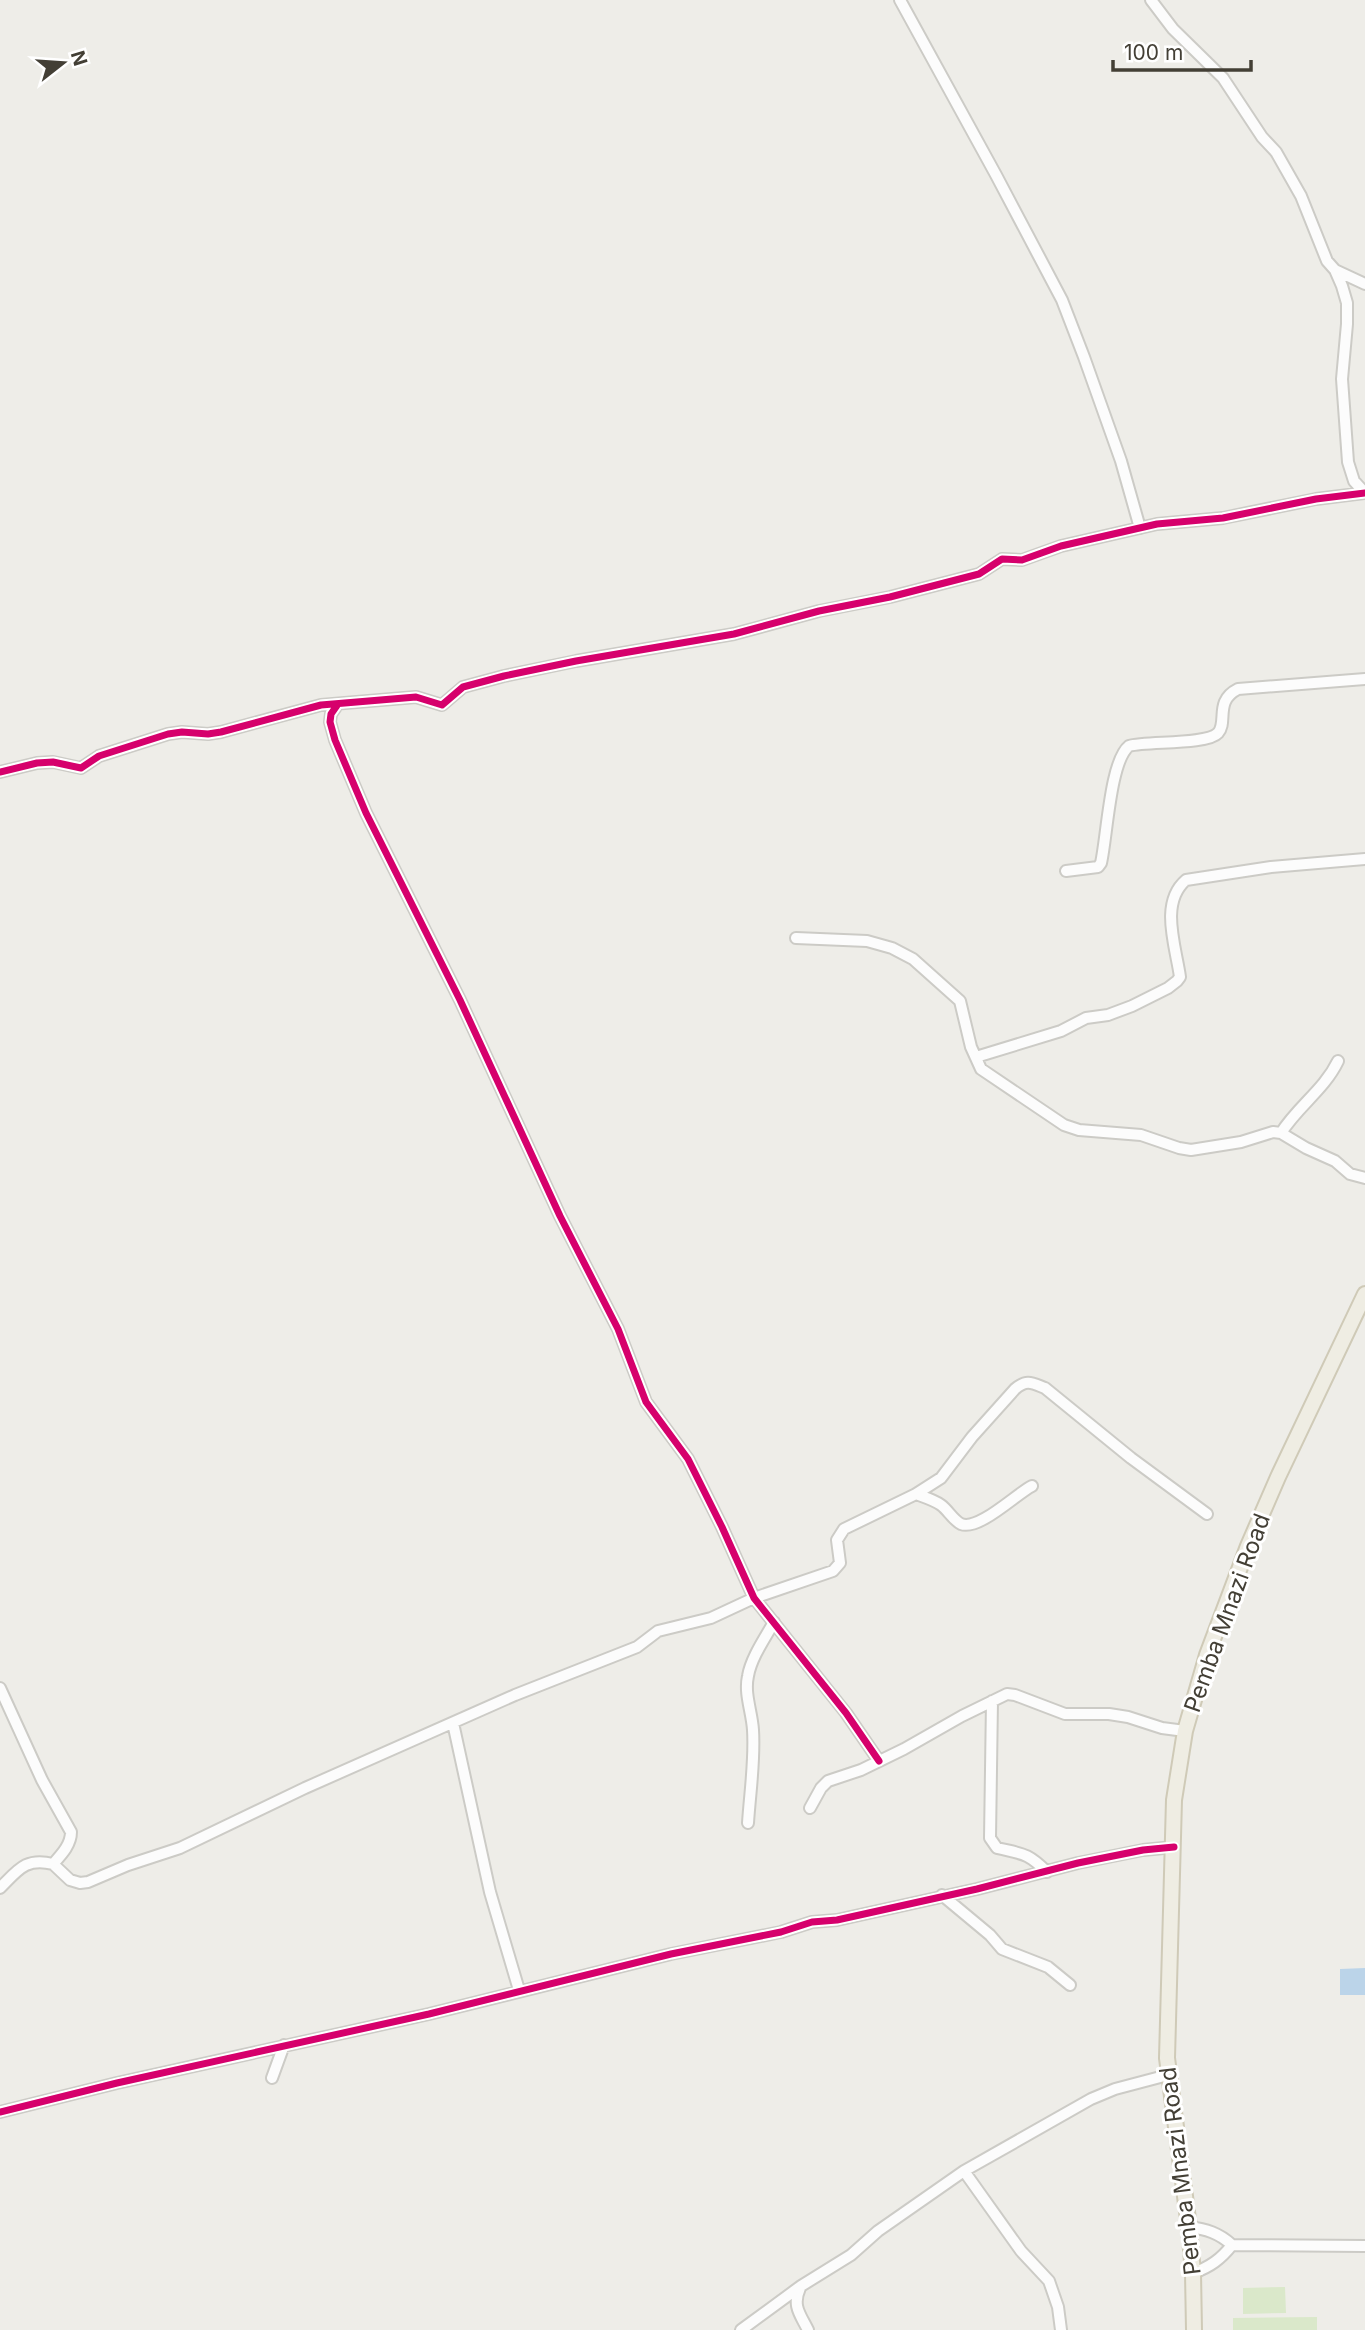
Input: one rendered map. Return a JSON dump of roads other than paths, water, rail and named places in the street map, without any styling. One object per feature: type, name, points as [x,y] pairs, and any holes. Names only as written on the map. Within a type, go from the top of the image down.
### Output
[{"type":"main road","name":"Pemba Mnazi Road","points":[[1194,2330],[1189,2227],[1167,2058],[1174,1800],[1185,1731],[1207,1655],[1248,1546],[1365,1294]]},
{"type":"street","points":[[900,0],[1062,300],[1121,461],[1140,528]]},
{"type":"street","points":[[1151,0],[1173,29],[1223,78],[1262,137],[1276,152],[1301,196],[1327,261],[1335,270],[1347,303],[1348,324],[1342,379],[1348,462],[1354,481],[1365,493]]},
{"type":"street","points":[[1335,270],[1365,284]]},
{"type":"street","points":[[0,772],[53,762],[81,768],[99,756],[168,734],[208,734],[306,708],[416,697],[442,705],[463,687],[504,676],[734,634],[819,611],[941,584],[979,573],[1002,559],[1021,560],[1061,546],[1140,528],[1223,518],[1316,499],[1365,493]]},
{"type":"street","points":[[1066,871],[1098,867],[1101,863],[1116,771],[1123,750],[1129,746],[1199,740],[1215,735],[1220,730],[1222,709],[1228,697],[1238,690],[1365,679]]},
{"type":"street","points":[[338,704],[331,714],[332,730],[372,825],[460,1000],[560,1216],[618,1329],[646,1402],[688,1459],[754,1598],[846,1713],[879,1760]]},
{"type":"street","points":[[976,1057],[1061,1031],[1086,1018],[1121,1011],[1177,982],[1180,977],[1171,912],[1172,898],[1186,880],[1271,867],[1365,859]]},
{"type":"street","points":[[796,938],[867,941],[892,948],[913,959],[960,1001],[981,1069],[1064,1125],[1079,1130],[1125,1132],[1191,1150],[1216,1147],[1273,1132],[1281,1133],[1335,1161],[1349,1174],[1365,1178]]},
{"type":"street","points":[[1281,1133],[1290,1117],[1327,1082],[1338,1061]]},
{"type":"street","points":[[0,1888],[23,1865],[38,1860],[53,1864],[70,1880],[80,1883],[180,1848],[196,1838],[238,1822],[282,1799],[515,1695],[637,1647],[658,1631],[711,1618],[754,1598],[833,1571],[840,1563],[837,1540],[844,1529],[937,1482],[972,1437],[1023,1382],[1045,1388],[1131,1458],[1207,1514]]},
{"type":"street","points":[[916,1494],[941,1505],[965,1525],[981,1520],[1032,1486]]},
{"type":"street","points":[[748,1823],[754,1733],[747,1693],[748,1675],[774,1622]]},
{"type":"street","points":[[0,1688],[42,1780],[71,1832],[71,1839],[53,1864]]},
{"type":"street","points":[[810,1808],[821,1788],[828,1782],[879,1760],[1007,1694],[1065,1714],[1108,1714],[1185,1731]]},
{"type":"street","points":[[992,1701],[990,1838],[997,1848],[1025,1854],[1047,1872]]},
{"type":"street","points":[[453,1723],[490,1892],[519,1990]]},
{"type":"street","points":[[0,2112],[95,2088],[429,2014],[671,1954],[781,1932],[813,1922],[837,1920],[1129,1853],[1174,1847]]},
{"type":"street","points":[[942,1895],[990,1935],[1002,1949],[1048,1967],[1070,1985]]},
{"type":"street","points":[[272,2078],[284,2045]]},
{"type":"street","points":[[741,2330],[801,2286],[841,2262],[878,2231],[964,2171],[1091,2099],[1115,2089],[1168,2075]]},
{"type":"street","points":[[964,2171],[1021,2251],[1049,2281],[1058,2308],[1061,2330]]},
{"type":"street","points":[[1189,2227],[1204,2228],[1222,2236],[1232,2245],[1365,2246]]},
{"type":"street","points":[[1193,2273],[1206,2269],[1222,2258],[1232,2245]]},
{"type":"street","points":[[801,2286],[795,2299],[808,2330]]},
{"type":"water","points":[[1365,1968],[1365,1995],[1340,1995],[1340,1969]]}]
